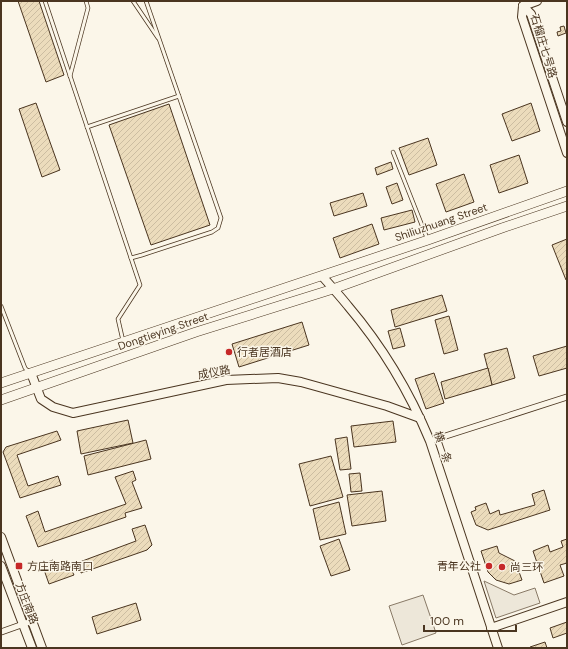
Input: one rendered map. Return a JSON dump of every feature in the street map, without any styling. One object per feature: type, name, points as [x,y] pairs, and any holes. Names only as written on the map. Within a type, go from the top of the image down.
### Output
[{"type":"main road","name":"Shiliuzhuang Street","points":[[322,276],[567,191]]},
{"type":"main road","points":[[333,289],[567,206]]},
{"type":"main road","name":"Dongtieying Street","points":[[1,384],[322,276]]},
{"type":"main road","name":"Dongtieying Street","points":[[1,400],[196,332],[333,289]]},
{"type":"street","points":[[523,6],[537,1]]},
{"type":"street","name":"石榴庄七号路","points":[[523,6],[531,14],[567,122]]},
{"type":"street","name":"石榴庄七号路","points":[[523,6],[522,17],[567,153]]},
{"type":"street","name":"横一条","points":[[322,276],[348,306],[380,348],[420,418],[430,442],[498,648]]},
{"type":"street","name":"成仪路","points":[[31,374],[41,399],[46,404],[63,411],[73,413],[226,380],[278,378],[302,382],[387,406],[420,418]]},
{"type":"street","points":[[430,442],[567,397]]},
{"type":"street","points":[[1,537],[42,648]]},
{"type":"street","name":"方庄南路","points":[[1,566],[32,648]]},
{"type":"street","points":[[491,628],[567,602]]},
{"type":"street","points":[[1,632],[32,621]]},
{"type":"lane","points":[[45,1],[140,285],[118,319],[124,343]]},
{"type":"lane","points":[[70,76],[88,8],[86,1]]},
{"type":"lane","points":[[133,1],[160,42]]},
{"type":"lane","points":[[131,258],[212,232],[218,228],[221,218],[146,1]]},
{"type":"lane","points":[[87,127],[179,96]]},
{"type":"lane","points":[[393,152],[428,240]]},
{"type":"lane","points":[[1,306],[25,368],[31,374]]},
{"type":"shaded area","points":[[484,581],[514,595],[535,588],[540,603],[496,618]]},
{"type":"shaded area","points":[[423,595],[436,633],[402,645],[389,606]]},
{"type":"building","points":[[18,1],[39,1],[64,75],[46,82]]},
{"type":"building","points":[[564,26],[566,33],[558,36],[557,32],[561,31],[560,27]]},
{"type":"building","points":[[36,103],[60,170],[42,177],[19,109]]},
{"type":"building","points":[[531,103],[540,131],[512,141],[502,114]]},
{"type":"building","points":[[169,104],[210,225],[151,245],[109,125]]},
{"type":"building","points":[[428,138],[437,165],[409,175],[399,148]]},
{"type":"building","points":[[519,155],[528,183],[499,193],[490,165]]},
{"type":"building","points":[[391,162],[393,169],[377,175],[375,168]]},
{"type":"building","points":[[464,174],[474,202],[446,212],[436,184]]},
{"type":"building","points":[[397,183],[403,200],[392,204],[386,187]]},
{"type":"building","points":[[363,193],[367,206],[334,216],[330,203]]},
{"type":"building","points":[[412,210],[415,222],[384,230],[381,218]]},
{"type":"building","points":[[372,224],[379,244],[340,258],[333,238]]},
{"type":"building","points":[[567,239],[567,280],[566,280],[552,245]]},
{"type":"building","points":[[442,295],[447,311],[395,327],[391,310]]},
{"type":"building","points":[[449,316],[458,350],[444,354],[435,320]]},
{"type":"building","points":[[302,322],[309,345],[239,367],[232,344]]},
{"type":"building","points":[[400,328],[405,346],[393,349],[388,331]]},
{"type":"building","points":[[567,346],[567,368],[539,376],[533,356]]},
{"type":"building","points":[[507,348],[515,378],[492,385],[484,354]]},
{"type":"building","points":[[488,368],[492,385],[445,399],[441,382]]},
{"type":"building","points":[[434,373],[444,403],[426,409],[415,379]]},
{"type":"building","points":[[128,420],[133,443],[81,454],[77,431]]},
{"type":"building","points":[[393,421],[396,442],[354,447],[351,426]]},
{"type":"building","points":[[57,431],[61,440],[17,455],[28,486],[58,476],[61,485],[20,498],[3,452],[6,447]]},
{"type":"building","points":[[347,437],[351,469],[340,470],[335,439]]},
{"type":"building","points":[[146,440],[151,459],[88,475],[84,456]]},
{"type":"building","points":[[331,456],[343,497],[310,506],[299,464]]},
{"type":"building","points":[[133,471],[136,480],[132,482],[142,508],[125,513],[126,517],[38,547],[26,516],[38,511],[45,532],[126,504],[115,477]]},
{"type":"building","points":[[360,473],[362,491],[351,492],[349,474]]},
{"type":"building","points":[[544,490],[550,510],[488,530],[476,525],[471,512],[476,510],[475,507],[486,503],[490,514],[499,510],[500,515],[535,505],[532,494]]},
{"type":"building","points":[[382,491],[386,521],[352,526],[347,495]]},
{"type":"building","points":[[339,502],[346,534],[320,540],[313,509]]},
{"type":"building","points":[[145,525],[152,545],[147,550],[81,573],[77,563],[136,541],[132,529]]},
{"type":"building","points":[[339,539],[350,570],[331,576],[320,546]]},
{"type":"building","points":[[567,539],[567,563],[560,565],[564,576],[544,583],[533,551],[548,545],[550,552],[563,547],[561,541]]},
{"type":"building","name":"尚三环","points":[[497,546],[499,553],[515,561],[522,580],[509,584],[496,580],[488,572],[481,551]]},
{"type":"building","points":[[53,560],[57,571],[70,567],[74,575],[49,584],[42,564]]},
{"type":"building","points":[[136,603],[141,620],[97,634],[92,617]]},
{"type":"building","points":[[567,622],[567,633],[553,638],[550,628]]},
{"type":"building","points":[[545,642],[547,648],[530,648],[530,647]]},
{"type":"place","name":"行者居酒店","points":[[229,352]]},
{"type":"place","name":"方庄南路南口","points":[[19,566]]},
{"type":"place","name":"青年公社","points":[[489,566]]},
{"type":"place","name":"尚三环","points":[[502,567]]}]
